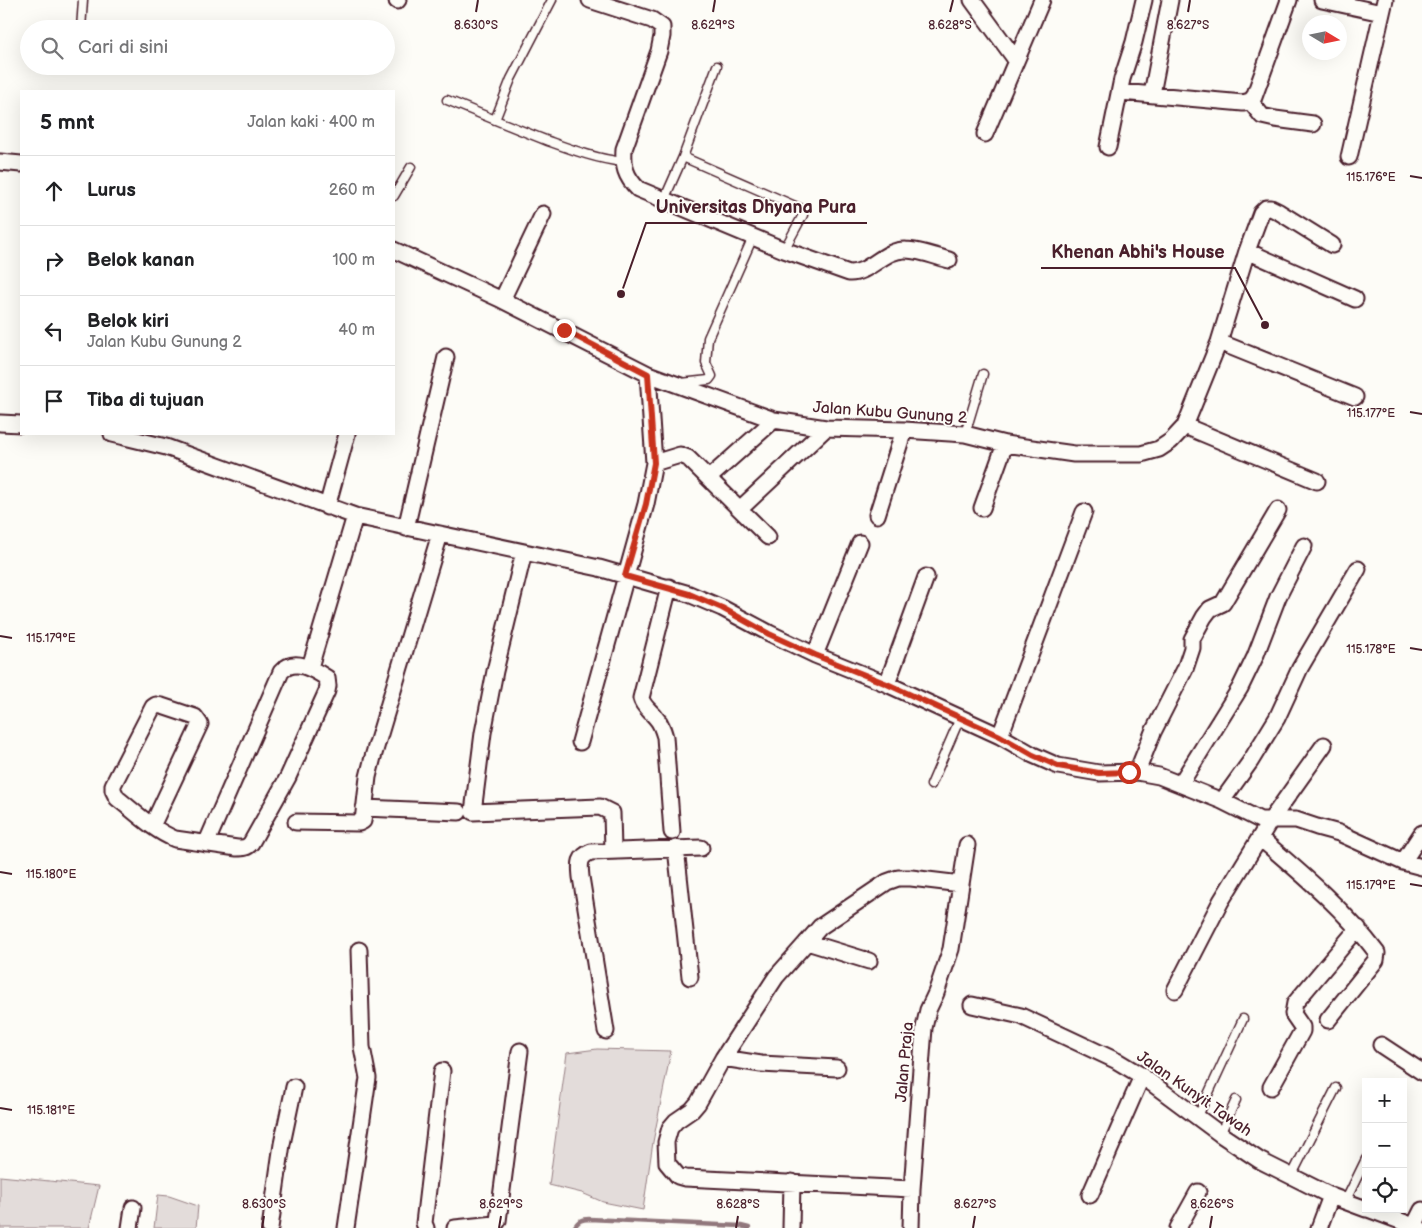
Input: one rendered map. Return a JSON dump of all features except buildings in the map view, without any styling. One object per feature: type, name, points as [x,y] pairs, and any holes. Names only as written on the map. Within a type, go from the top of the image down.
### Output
[{"type":"street","points":[[590,0],[652,20],[662,27],[659,52],[624,149],[623,162],[628,177],[638,189],[784,250],[849,273],[856,274],[862,272],[871,264],[891,253],[906,250],[949,260]]},
{"type":"street","points":[[972,0],[1016,60]]},
{"type":"street","points":[[985,134],[1042,0]]},
{"type":"street","points":[[1108,147],[1121,92],[1122,79],[1134,42],[1144,0]]},
{"type":"street","points":[[1152,94],[1170,0]]},
{"type":"street","points":[[1322,0],[1384,6],[1349,156]]},
{"type":"street","points":[[1121,92],[1243,103],[1250,101],[1254,97],[1286,1]]},
{"type":"street","points":[[1250,101],[1262,116],[1313,124]]},
{"type":"street","points":[[0,162],[20,164]]},
{"type":"street","name":"Jalan Kubu Gunung 2","points":[[395,250],[502,300],[648,374],[774,420],[826,428],[965,434],[1005,444],[1074,454],[1141,454],[1159,449],[1171,441],[1185,426],[1219,342],[1247,251],[1261,214],[1266,208],[1271,208],[1332,245]]},
{"type":"street","points":[[502,300],[544,214]]},
{"type":"street","points":[[1247,251],[1355,299]]},
{"type":"street","points":[[1219,342],[1355,397]]},
{"type":"street","points":[[406,528],[446,357]]},
{"type":"street","points":[[580,742],[646,504],[654,463],[648,374]]},
{"type":"street","points":[[709,478],[774,420]]},
{"type":"street","points":[[0,423],[20,424]]},
{"type":"street","points":[[1185,426],[1317,481]]},
{"type":"street","points":[[740,509],[826,428]]},
{"type":"street","points":[[877,515],[904,430]]},
{"type":"street","points":[[116,435],[166,447],[355,516],[599,568],[689,594],[722,608],[769,634],[887,684],[1000,736],[1033,755],[1058,766],[1099,773],[1137,772],[1159,776],[1222,801],[1260,820],[1296,820],[1339,833],[1403,862],[1422,867]]},
{"type":"street","points":[[327,507],[347,435]]},
{"type":"street","points":[[982,508],[1005,444]]},
{"type":"street","points":[[654,463],[685,455],[768,537]]},
{"type":"street","points":[[1137,772],[1153,732],[1185,670],[1192,648],[1192,639],[1210,609],[1223,603],[1278,510]]},
{"type":"street","points":[[1000,736],[1084,512]]},
{"type":"street","points":[[310,667],[355,516]]},
{"type":"street","points":[[296,822],[359,823],[363,820],[368,777],[373,757],[440,534]]},
{"type":"street","points":[[815,655],[860,543]]},
{"type":"street","points":[[1181,784],[1240,688],[1256,657],[1278,597],[1304,546]]},
{"type":"street","points":[[524,552],[495,672],[483,733],[473,812],[600,807],[612,814],[613,851]]},
{"type":"street","points":[[1222,801],[1250,762],[1277,718],[1300,668],[1358,569]]},
{"type":"street","points":[[887,684],[926,577]]},
{"type":"street","points":[[669,588],[641,698],[642,704],[656,717],[662,726],[665,737],[672,832]]},
{"type":"street","points":[[152,826],[200,724],[195,717],[156,705],[153,706],[113,785],[112,790],[117,798],[152,826],[166,836],[206,844],[243,848],[248,846],[257,833],[288,777],[327,692],[327,678],[310,667],[286,666],[281,672],[206,844]]},
{"type":"street","points":[[1175,990],[1221,901],[1270,821],[1324,745]]},
{"type":"street","points":[[364,808],[459,812]]},
{"type":"street","points":[[1403,862],[1422,833]]},
{"type":"street","points":[[1260,838],[1320,889],[1358,928],[1377,953],[1378,956],[1328,1020]]},
{"type":"street","name":"Jalan Praja","points":[[911,1228],[912,1189],[924,1028],[928,1010],[951,949],[967,845]]},
{"type":"street","points":[[676,848],[690,977]]},
{"type":"street","points":[[606,1031],[580,861],[584,855],[591,852],[701,848]]},
{"type":"street","points":[[912,1189],[685,1178],[678,1176],[667,1163],[666,1142],[670,1128],[698,1103],[724,1058],[776,978],[820,927],[887,882],[898,878],[961,884]]},
{"type":"street","points":[[1271,1087],[1302,1031],[1302,1027],[1293,1014],[1295,1003],[1358,928]]},
{"type":"street","points":[[807,942],[869,961]]},
{"type":"street","points":[[346,1228],[368,1078],[362,1047],[359,950]]},
{"type":"street","name":"Jalan Kunyit Tawah","points":[[972,1005],[1020,1016],[1117,1062],[1142,1076],[1220,1134],[1259,1160],[1338,1199],[1362,1207]]},
{"type":"street","points":[[1382,1045],[1422,1072]]},
{"type":"street","points":[[454,1228],[494,1224],[498,1221],[520,1050]]},
{"type":"street","points":[[724,1058],[761,1064],[837,1068]]},
{"type":"street","points":[[426,1228],[424,1223],[442,1071]]},
{"type":"street","points":[[1090,1195],[1142,1076]]},
{"type":"street","points":[[270,1228],[282,1144],[294,1087]]},
{"type":"street","points":[[791,1228],[792,1182]]},
{"type":"street","points":[[1178,1228],[1198,1192]]},
{"type":"street","points":[[1319,1228],[1338,1199]]},
{"type":"street","points":[[130,1228],[133,1208]]},
{"type":"street","points":[[1416,1227],[1422,1210]]},
{"type":"street","name":"Jalan Kunyit Tawah","points":[[1373,1213],[1387,1222],[1416,1227]]},
{"type":"lane","points":[[82,20],[83,0]]},
{"type":"lane","points":[[495,120],[510,79],[520,65],[552,0]]},
{"type":"lane","points":[[664,200],[684,157],[717,66]]},
{"type":"lane","points":[[447,100],[582,154],[603,160],[623,162]]},
{"type":"lane","points":[[684,157],[802,209],[803,215],[784,250]]},
{"type":"lane","points":[[395,194],[411,167]]},
{"type":"lane","points":[[674,384],[709,380],[712,376],[706,363],[708,338],[753,237]]},
{"type":"lane","points":[[965,434],[983,374]]},
{"type":"lane","points":[[931,786],[960,718]]},
{"type":"lane","points":[[1198,1116],[1242,1019]]},
{"type":"lane","points":[[1291,1177],[1336,1088]]},
{"type":"lane","points":[[1220,1134],[1236,1100]]},
{"type":"lane","points":[[1338,1199],[1362,1165]]},
{"type":"shaded area","points":[[597,1049],[671,1051],[653,1142],[643,1210],[603,1202],[582,1193],[549,1185],[567,1053]]},
{"type":"shaded area","points":[[0,1176],[99,1186],[89,1228],[0,1228]]},
{"type":"shaded area","points":[[158,1195],[169,1196],[198,1206],[196,1228],[154,1228]]},
{"type":"waterway","points":[[574,1228],[584,1219],[741,1226],[749,1228]]},
{"type":"place","name":"Universitas Dhyana Pura","points":[[621,294]]},
{"type":"place","name":"Khenan Abhi's House","points":[[1265,325]]},
{"type":"route","points":[[564,330],[648,374],[654,463],[646,504],[625,576],[689,594],[722,608],[769,634],[887,684],[1000,736],[1033,755],[1058,766],[1099,773],[1129,772]]}]
